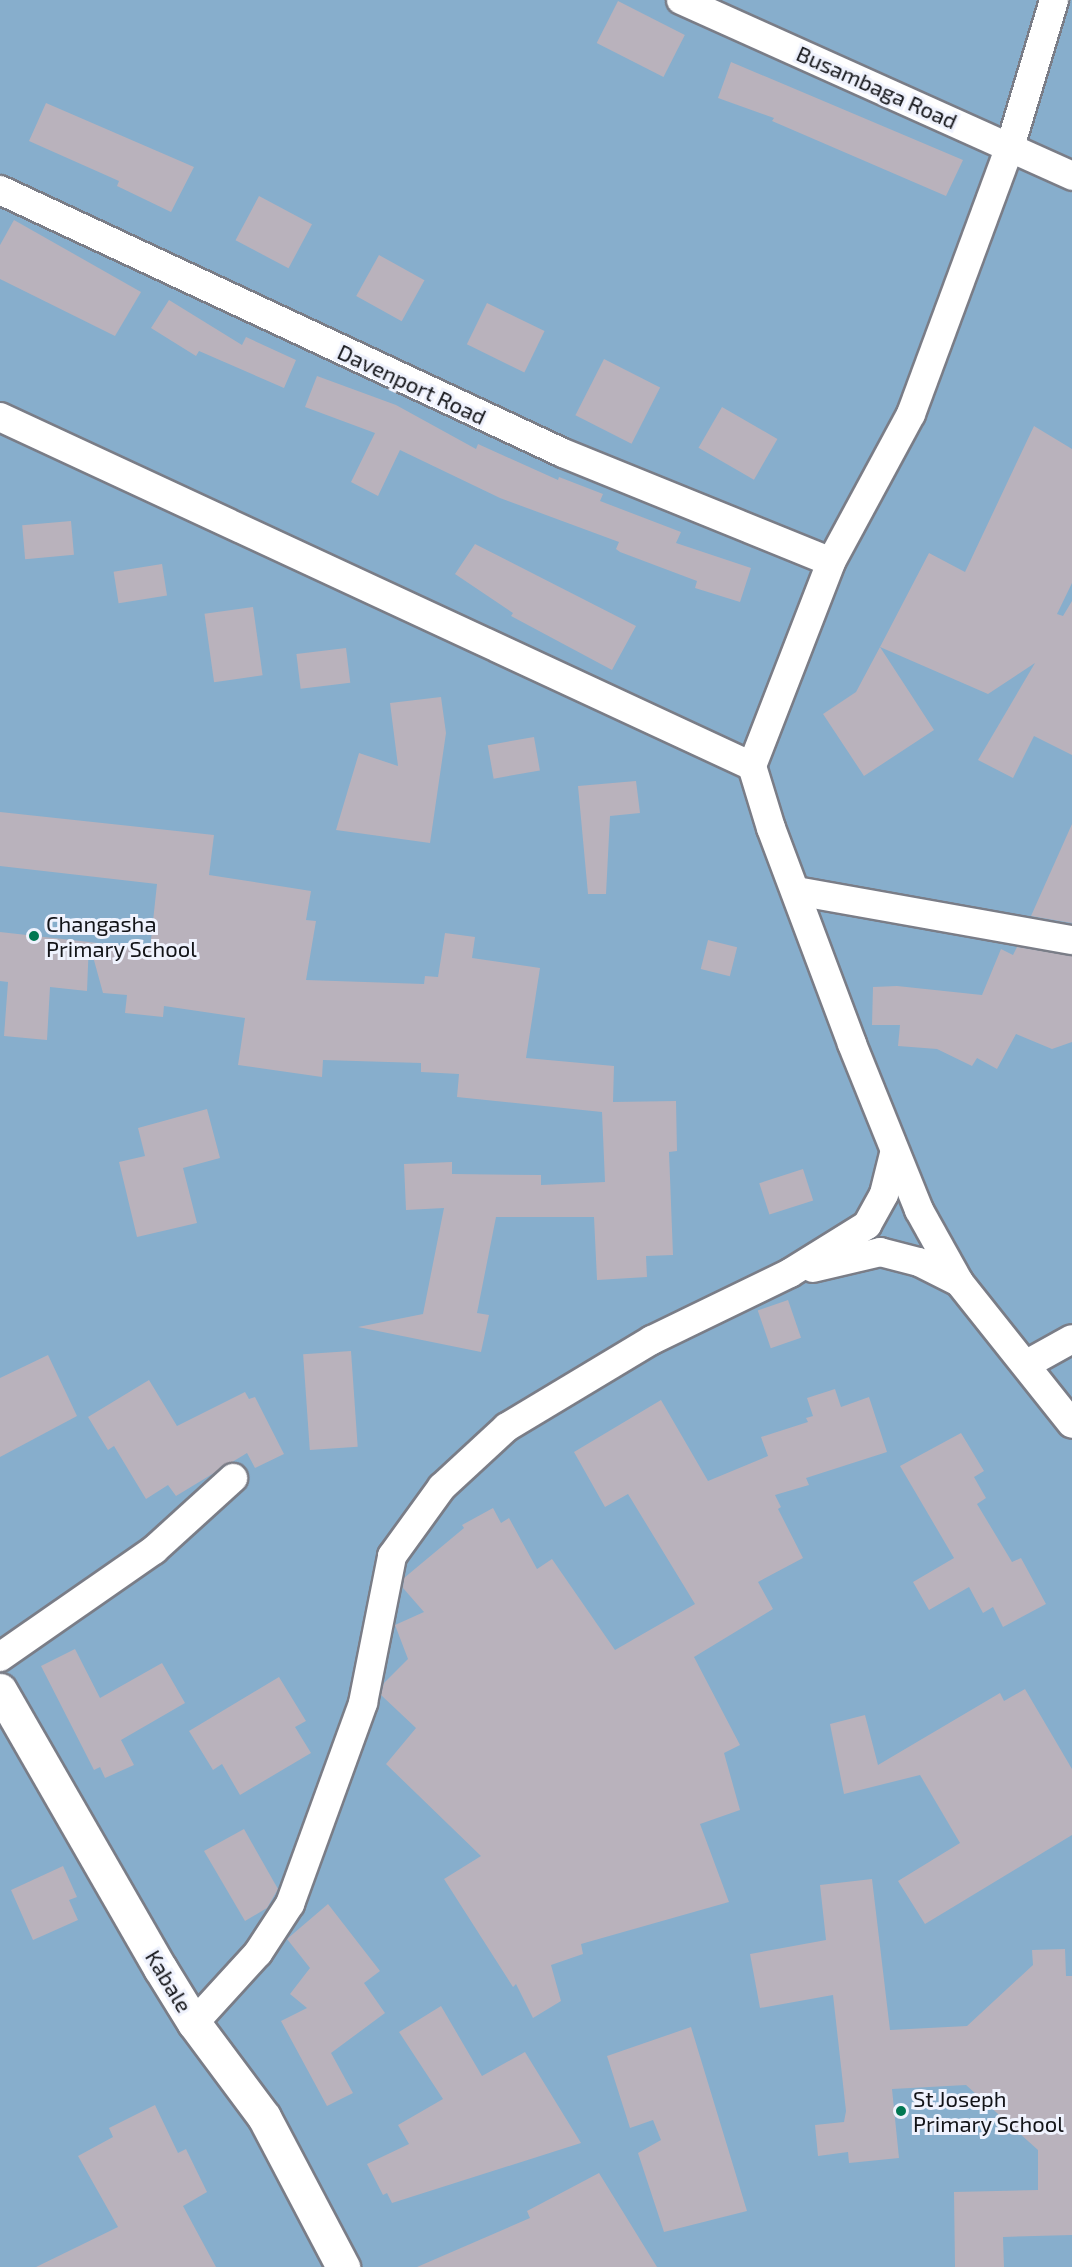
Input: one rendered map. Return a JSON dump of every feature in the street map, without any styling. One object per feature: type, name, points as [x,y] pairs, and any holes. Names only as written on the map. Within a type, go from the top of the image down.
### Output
[{"type":"street","name":"Busambaga Road","points":[[681,0],[1072,176]]},
{"type":"street","points":[[1054,0],[1010,147],[910,414],[831,562],[752,766],[894,1154],[959,1282],[1027,1364],[1072,1424]]},
{"type":"street","name":"Davenport Road","points":[[0,190],[563,453],[831,562]]},
{"type":"street","points":[[0,417],[752,766]]},
{"type":"street","points":[[796,891],[1072,940]]},
{"type":"street","points":[[194,2023],[258,1953],[290,1904],[363,1703],[392,1556],[442,1487],[507,1427],[652,1340],[790,1274],[867,1225],[884,1194],[894,1154]]},
{"type":"street","points":[[790,1274],[879,1252],[919,1262],[959,1282]]},
{"type":"street","points":[[1027,1364],[1072,1339]]},
{"type":"street","points":[[0,1657],[154,1550],[233,1478]]},
{"type":"street","name":"Kabale","points":[[0,1690],[194,2023],[264,2117],[343,2267]]},
{"type":"water","points":[[0,0],[1072,0],[1072,2267],[0,2267]]},
{"type":"building","points":[[618,1],[685,35],[663,77],[597,43]]},
{"type":"building","points":[[731,62],[963,160],[946,196],[772,121],[774,118],[718,98]]},
{"type":"building","points":[[46,103],[194,167],[171,212],[117,186],[119,181],[29,141]]},
{"type":"building","points":[[259,196],[312,224],[289,268],[236,240]]},
{"type":"building","points":[[14,220],[141,292],[115,336],[0,279],[0,245]]},
{"type":"building","points":[[379,255],[424,280],[402,321],[356,296]]},
{"type":"building","points":[[169,300],[242,345],[246,337],[296,360],[284,388],[199,351],[196,356],[151,328]]},
{"type":"building","points":[[487,303],[545,331],[524,372],[467,344]]},
{"type":"building","points":[[604,359],[660,388],[632,444],[575,415]]},
{"type":"building","points":[[317,376],[396,405],[476,449],[478,444],[558,480],[559,477],[603,494],[600,501],[681,532],[676,543],[751,568],[740,602],[695,588],[697,581],[620,552],[616,549],[619,542],[500,498],[400,450],[378,496],[351,482],[375,433],[305,407]]},
{"type":"building","points":[[722,407],[777,439],[754,480],[698,448]]},
{"type":"building","points":[[1034,426],[1072,449],[1072,583],[1057,614],[1063,616],[1072,601],[1072,755],[1034,736],[1013,778],[978,760],[1035,663],[988,694],[880,647],[929,553],[965,572]]},
{"type":"building","points":[[71,521],[74,555],[25,559],[22,525]]},
{"type":"building","points":[[475,544],[636,626],[612,670],[511,616],[513,613],[455,574]]},
{"type":"building","points":[[162,564],[167,596],[119,603],[114,572]]},
{"type":"building","points":[[253,607],[263,675],[214,682],[204,614]]},
{"type":"building","points":[[880,647],[934,730],[864,776],[823,714],[856,692]]},
{"type":"building","points":[[346,648],[350,683],[301,689],[296,654]]},
{"type":"building","points":[[441,697],[446,733],[430,843],[336,830],[359,753],[398,766],[390,703]]},
{"type":"building","points":[[534,737],[540,770],[494,779],[488,745]]},
{"type":"building","points":[[636,781],[640,813],[610,816],[606,894],[588,894],[578,786]]},
{"type":"building","points":[[0,812],[214,835],[209,875],[311,891],[306,920],[316,921],[306,980],[424,984],[425,976],[438,977],[445,933],[475,937],[472,958],[540,968],[526,1058],[614,1066],[613,1102],[676,1101],[677,1151],[669,1152],[673,1255],[646,1256],[647,1277],[597,1280],[594,1217],[496,1217],[477,1313],[489,1315],[481,1352],[358,1327],[423,1314],[444,1208],[406,1210],[404,1164],[452,1162],[452,1174],[541,1175],[541,1185],[605,1182],[602,1112],[457,1097],[459,1074],[421,1072],[421,1063],[323,1060],[322,1077],[238,1065],[245,1018],[164,1006],[163,1017],[125,1013],[127,995],[103,993],[89,942],[150,949],[157,884],[0,866]]},
{"type":"building","points":[[1072,824],[1072,923],[1031,916]]},
{"type":"building","points":[[0,932],[89,942],[87,991],[50,987],[47,1040],[4,1036],[8,982],[0,981]]},
{"type":"building","points":[[708,940],[737,947],[730,976],[701,969]]},
{"type":"building","points":[[1017,947],[1072,956],[1072,1042],[1052,1049],[1016,1034],[997,1069],[977,1058],[972,1066],[937,1049],[898,1046],[900,1025],[872,1025],[873,987],[897,986],[982,995],[1001,949],[1013,955]]},
{"type":"building","points":[[207,1109],[220,1158],[183,1168],[197,1223],[137,1237],[119,1162],[145,1156],[138,1128]]},
{"type":"building","points":[[803,1169],[813,1200],[769,1215],[759,1183]]},
{"type":"building","points":[[788,1300],[801,1338],[771,1348],[758,1310]]},
{"type":"building","points":[[351,1351],[358,1447],[310,1450],[303,1354]]},
{"type":"building","points":[[48,1355],[77,1416],[0,1457],[0,1378]]},
{"type":"building","points":[[149,1380],[177,1426],[245,1392],[249,1399],[255,1397],[284,1454],[255,1468],[247,1453],[176,1496],[168,1485],[146,1499],[114,1446],[108,1450],[88,1417]]},
{"type":"building","points":[[835,1389],[841,1407],[869,1397],[887,1452],[806,1478],[809,1485],[775,1495],[781,1507],[778,1509],[803,1558],[758,1582],[773,1609],[694,1657],[740,1745],[724,1753],[740,1810],[700,1824],[729,1902],[581,1944],[583,1954],[551,1965],[561,2001],[533,2018],[516,1984],[513,1987],[444,1879],[481,1856],[386,1764],[416,1728],[381,1695],[384,1683],[408,1659],[395,1625],[424,1612],[403,1588],[404,1578],[464,1528],[462,1525],[493,1508],[501,1523],[509,1518],[537,1569],[552,1559],[615,1650],[695,1604],[628,1494],[605,1507],[574,1452],[661,1400],[708,1481],[768,1456],[761,1437],[808,1422],[806,1418],[813,1416],[807,1398]]},
{"type":"building","points":[[961,1433],[984,1471],[974,1477],[986,1498],[977,1504],[1012,1562],[1021,1558],[1046,1604],[1003,1627],[993,1607],[983,1613],[969,1587],[929,1610],[913,1582],[954,1558],[900,1466]]},
{"type":"building","points":[[75,1649],[100,1698],[162,1663],[185,1703],[121,1740],[134,1765],[105,1778],[100,1767],[94,1770],[41,1666]]},
{"type":"building","points":[[279,1677],[306,1721],[295,1727],[311,1753],[240,1795],[222,1764],[213,1770],[189,1731]]},
{"type":"building","points":[[1025,1689],[1072,1769],[1072,1835],[925,1924],[898,1881],[960,1843],[920,1775],[844,1794],[830,1724],[865,1715],[878,1765],[1000,1693],[1004,1701]]},
{"type":"building","points":[[244,1829],[278,1889],[267,1908],[245,1921],[204,1851]]},
{"type":"building","points":[[63,1866],[77,1897],[69,1900],[78,1920],[33,1940],[11,1890]]},
{"type":"building","points":[[872,1879],[890,2030],[967,2026],[1033,1965],[1032,1950],[1065,1949],[1066,1976],[1072,1976],[1072,2235],[1003,2237],[1004,2267],[955,2267],[954,2192],[1038,2190],[1038,2150],[966,2085],[892,2089],[899,2158],[849,2163],[848,2152],[818,2156],[815,2125],[844,2122],[846,2111],[833,1995],[760,2008],[750,1954],[826,1940],[820,1885]]},
{"type":"building","points":[[328,1904],[380,1971],[364,1983],[385,2013],[331,2053],[353,2093],[327,2106],[281,2021],[307,2008],[290,1994],[310,1968],[287,1939]]},
{"type":"building","points":[[441,2006],[482,2076],[525,2052],[581,2143],[392,2203],[387,2193],[383,2195],[367,2164],[409,2144],[398,2125],[443,2099],[399,2032]]},
{"type":"building","points":[[691,2027],[747,2211],[664,2232],[638,2153],[661,2140],[653,2120],[630,2128],[607,2056]]},
{"type":"building","points":[[155,2105],[178,2153],[186,2149],[207,2192],[183,2206],[216,2267],[36,2267],[118,2227],[78,2156],[113,2137],[109,2128]]},
{"type":"building","points":[[599,2173],[657,2267],[417,2267],[530,2218],[527,2211]]},
{"type":"place","name":"Changasha Primary School","points":[[34,936]]},
{"type":"place","name":"St Joseph Primary School","points":[[901,2111]]}]
